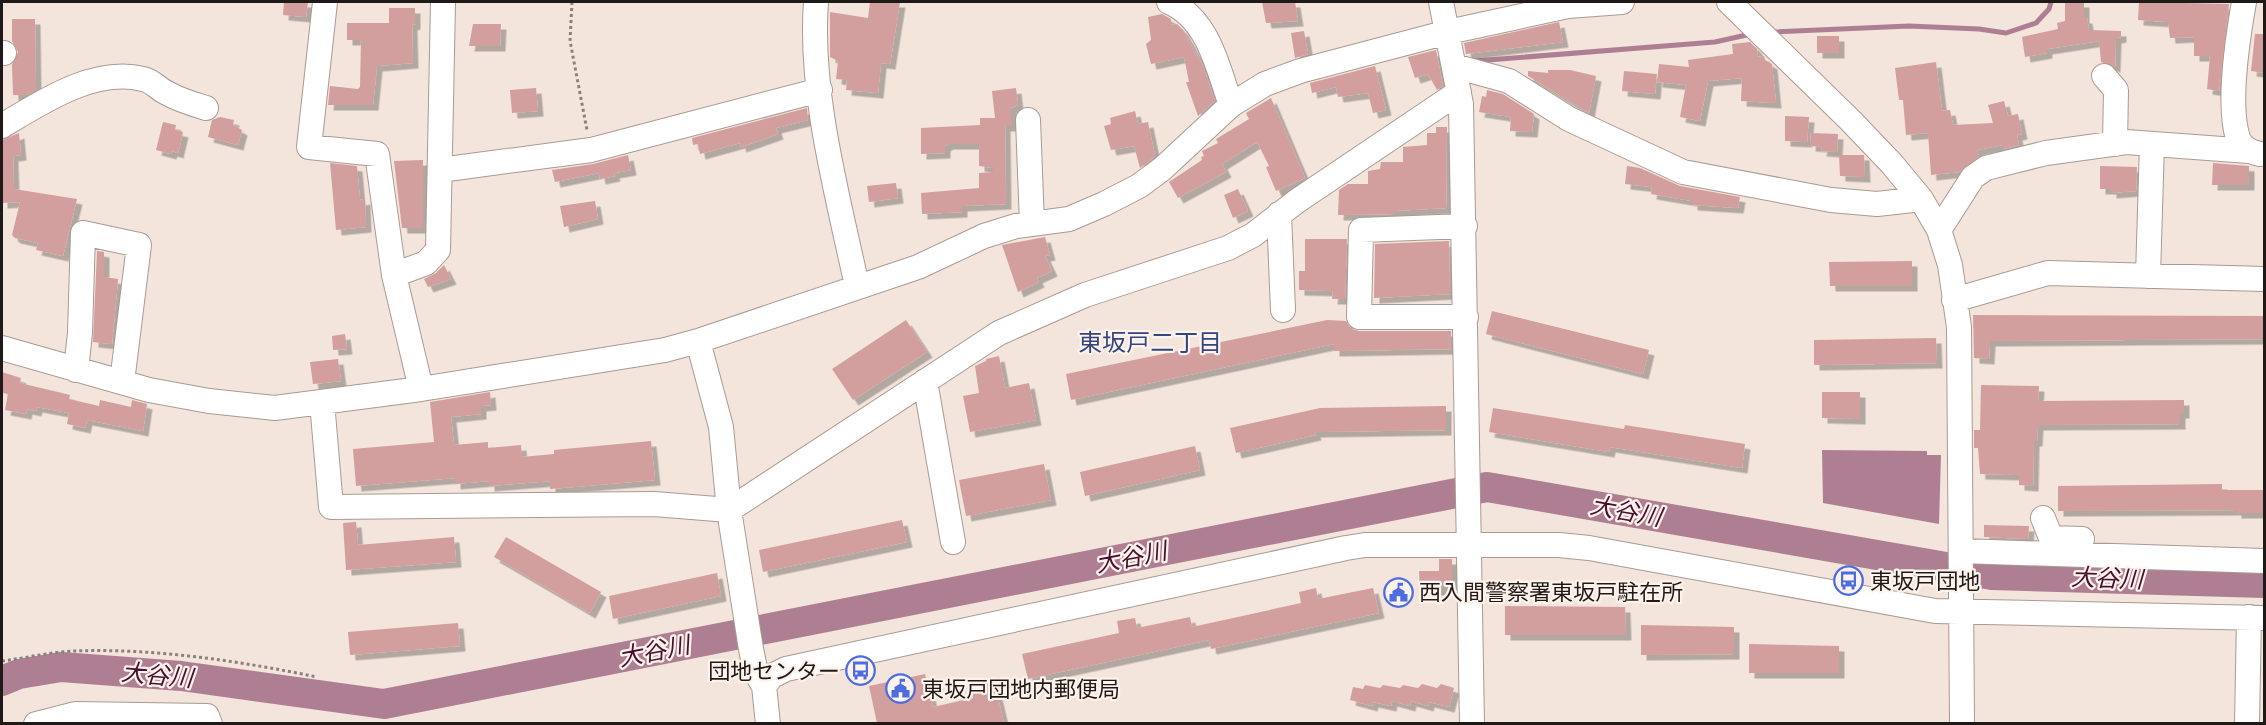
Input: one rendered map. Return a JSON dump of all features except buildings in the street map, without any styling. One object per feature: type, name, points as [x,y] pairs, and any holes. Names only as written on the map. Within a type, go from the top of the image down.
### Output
[{"type":"street","points":[[326,2],[309,147],[377,154],[394,275],[421,389]]},
{"type":"street","points":[[394,275],[426,264],[438,250],[443,2]]},
{"type":"street","points":[[816,2],[813,37],[820,90],[831,164],[856,286]]},
{"type":"street","points":[[1169,2],[1202,29],[1209,41],[1231,105]]},
{"type":"street","points":[[1441,2],[1459,92],[1465,226],[1466,462],[1471,546],[1472,723]]},
{"type":"street","points":[[2,348],[122,382],[209,401],[275,408],[421,389],[665,350],[918,267],[984,236],[1032,224],[1069,219],[1139,186],[1162,169],[1231,105],[1265,84],[1300,71],[1448,32],[1568,6],[1622,2]]},
{"type":"street","points":[[1729,2],[1884,155],[1921,199],[1939,230],[1950,265],[1959,327],[1962,723]]},
{"type":"street","points":[[2244,2],[2239,29],[2235,114],[2238,140],[2257,153]]},
{"type":"street","points":[[1454,66],[1509,81],[1569,119],[1683,172],[1832,201],[1877,204],[1921,199]]},
{"type":"street","points":[[2104,76],[2116,90],[2115,144]]},
{"type":"street","points":[[2,126],[54,95],[99,80],[132,77],[146,80],[165,93],[206,108]]},
{"type":"street","points":[[440,170],[591,150],[820,90]]},
{"type":"street","points":[[322,402],[330,507],[654,504],[729,510],[999,333],[1039,313],[1085,295],[1228,248],[1253,235],[1280,214],[1459,92]]},
{"type":"street","points":[[1028,120],[1032,224]]},
{"type":"street","points":[[1939,230],[1973,177],[1986,168],[2046,153],[2115,144],[2152,144],[2257,153]]},
{"type":"street","points":[[2148,276],[2152,144]]},
{"type":"street","points":[[1280,214],[1284,310]]},
{"type":"street","points":[[1465,226],[1361,230],[1359,316],[1466,317]]},
{"type":"street","points":[[76,370],[80,333],[83,234],[139,245],[122,382]]},
{"type":"street","points":[[1954,300],[2048,273],[2265,279]]},
{"type":"street","points":[[698,341],[721,427],[729,510],[751,649],[756,673],[764,686],[768,723]]},
{"type":"street","points":[[925,381],[953,542]]},
{"type":"street","points":[[2043,518],[2051,538],[2265,545]]},
{"type":"street","points":[[764,686],[772,676],[786,669],[1346,548],[1365,545],[1589,548],[1935,611],[2257,617],[2247,723]]},
{"type":"street","points":[[1961,551],[2265,561]]},
{"type":"street","points":[[36,723],[75,714],[209,720]]},
{"type":"path","points":[[572,2],[570,41],[591,150]]},
{"type":"path","points":[[2,661],[72,651],[122,651],[266,666],[317,678]]},
{"type":"shaded area","points":[[1822,450],[1927,451],[1927,455],[1941,455],[1939,524],[1823,503]]},
{"type":"waterway","points":[[1772,32],[1909,26],[1979,29],[2006,33],[2036,23],[2049,9],[2051,2]]},
{"type":"waterway","points":[[1475,61],[1715,42],[1751,34]]},
{"type":"waterway","name":"大谷川","points":[[2,681],[19,674],[61,667],[181,676],[384,704],[1487,487],[1992,575],[2264,583]]},
{"type":"place","name":"東坂戸団地","points":[[1849,581]]},
{"type":"place","name":"西入間警察署東坂戸駐在所","points":[[1398,592]]},
{"type":"place","name":"団地センター","points":[[861,671]]},
{"type":"place","name":"東坂戸団地内郵便局","points":[[901,689]]},
{"type":"district","name":"東坂戸二丁目","points":[[1150,342]]}]
